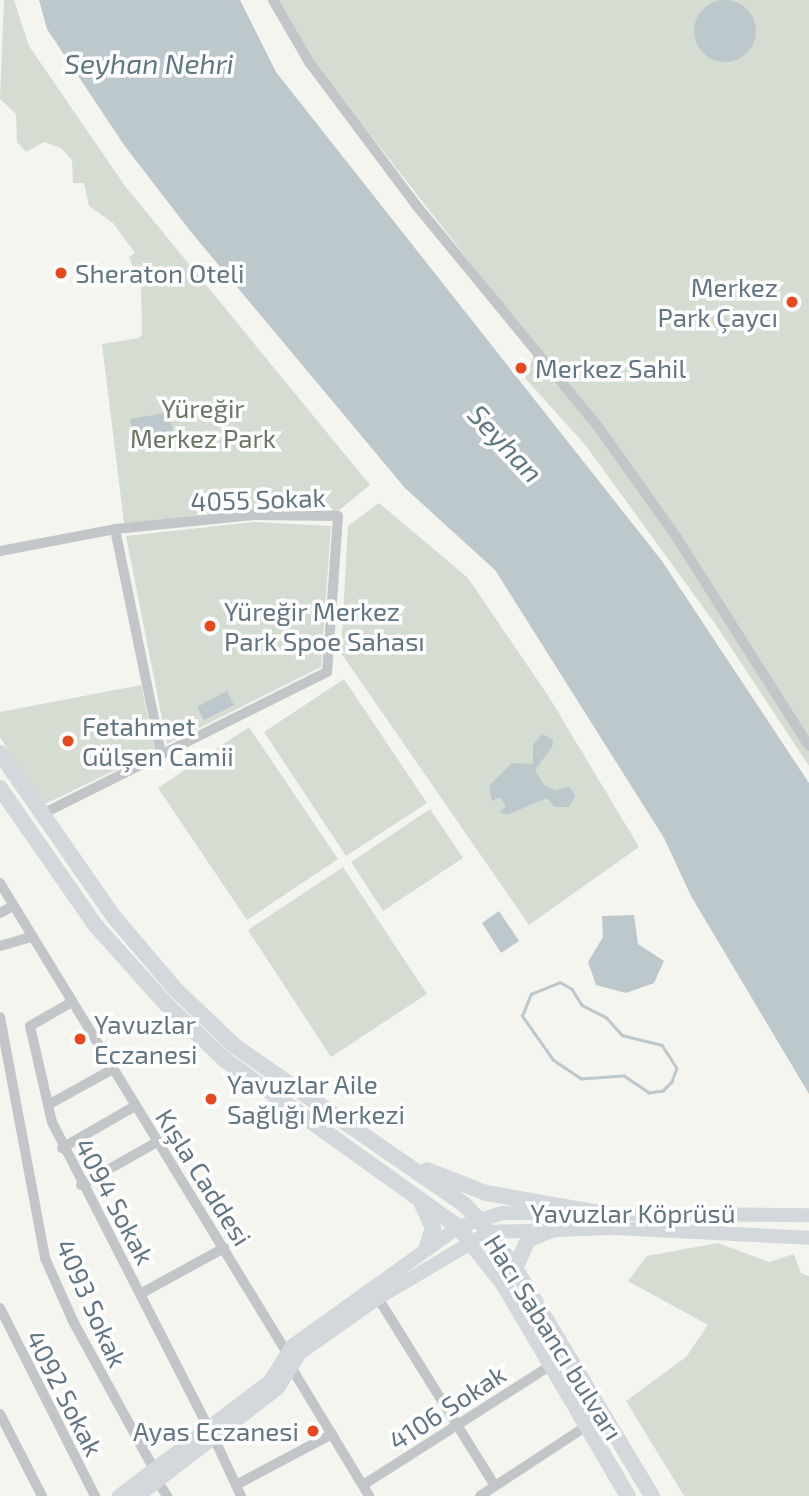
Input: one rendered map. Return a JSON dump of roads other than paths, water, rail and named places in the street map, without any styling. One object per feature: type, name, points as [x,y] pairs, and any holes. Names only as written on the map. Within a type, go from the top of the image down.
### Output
[{"type":"main road","name":"Hacı Sabancı bulvarı","points":[[0,753],[39,815],[114,917],[176,989],[236,1047],[397,1157],[484,1226],[515,1268],[652,1496]]},
{"type":"main road","name":"Hacı Sabancı bulvarı","points":[[0,788],[96,926],[164,1003],[225,1060],[458,1227],[504,1284],[628,1496]]},
{"type":"main road","points":[[397,1157],[486,1193],[600,1213]]},
{"type":"main road","points":[[418,1197],[433,1228],[426,1249]]},
{"type":"main road","name":"Yavuzlar Köprüsü","points":[[484,1226],[502,1213],[717,1212],[809,1215]]},
{"type":"main road","points":[[138,1496],[157,1476],[211,1434],[270,1381],[289,1360],[378,1298],[469,1240],[484,1226]]},
{"type":"main road","name":"Yavuzlar Köprüsü","points":[[289,1360],[426,1249],[458,1227],[809,1238]]},
{"type":"main road","points":[[515,1268],[528,1240],[556,1228]]},
{"type":"main road","points":[[119,1496],[157,1476]]},
{"type":"street","points":[[273,0],[309,62],[416,205],[597,425],[677,538],[809,746]]},
{"type":"street","name":"4055 Sokak","points":[[0,551],[115,529],[253,515],[338,516],[327,672],[39,815]]},
{"type":"street","points":[[115,529],[161,754]]},
{"type":"street","name":"Kışla Caddesi","points":[[0,883],[224,1248],[369,1496]]},
{"type":"street","points":[[0,913],[13,906]]},
{"type":"street","points":[[0,946],[32,937]]},
{"type":"street","name":"4094 Sokak","points":[[72,1002],[30,1026],[48,1105],[62,1148],[140,1294],[242,1496]]},
{"type":"street","name":"4093 Sokak","points":[[0,1017],[45,1258],[74,1324],[167,1496]]},
{"type":"street","points":[[48,1105],[113,1069]]},
{"type":"street","points":[[62,1148],[135,1106]]},
{"type":"street","points":[[81,1185],[157,1142]]},
{"type":"street","points":[[140,1294],[224,1248]]},
{"type":"street","points":[[378,1298],[495,1486]]},
{"type":"street","name":"4092 Sokak","points":[[0,1308],[95,1496]]},
{"type":"street","name":"4106 Sokak","points":[[363,1485],[553,1364]]},
{"type":"street","points":[[1,1420],[43,1496]]},
{"type":"street","points":[[480,1496],[588,1425]]},
{"type":"street","points":[[236,1485],[332,1434]]},
{"type":"water","points":[[39,0],[240,0],[276,72],[662,561],[809,783],[809,1094],[691,896],[664,838],[495,570],[405,488],[191,232],[124,145],[47,29]]},
{"type":"water","points":[[719,0],[731,0],[747,9],[754,19],[754,43],[747,53],[731,62],[719,62],[708,57],[699,48],[694,37],[694,25],[699,14],[708,5]]},
{"type":"water","points":[[170,412],[173,434],[134,440],[130,419]]},
{"type":"water","points":[[227,691],[234,705],[204,720],[197,707]]},
{"type":"water","points":[[542,734],[553,740],[552,747],[535,770],[544,785],[556,790],[570,787],[575,797],[569,807],[554,807],[547,798],[507,815],[500,812],[506,806],[500,797],[492,801],[489,786],[512,763],[533,764],[533,745]]},
{"type":"water","points":[[499,911],[519,941],[501,953],[482,923]]},
{"type":"water","points":[[634,915],[638,944],[664,961],[654,983],[626,993],[596,985],[588,962],[603,937],[602,916]]},
{"type":"waterway","points":[[560,982],[572,989],[582,1005],[606,1017],[622,1035],[662,1045],[677,1068],[672,1082],[663,1091],[649,1093],[624,1076],[581,1079],[553,1060],[522,1016],[531,994],[560,982]]},
{"type":"place","name":"Sheraton Oteli","points":[[61,273]]},
{"type":"place","name":"Merkez Park Çaycı","points":[[792,302]]},
{"type":"place","name":"Merkez Sahil","points":[[521,368]]},
{"type":"place","name":"Yüreğir Merkez Park Spoe Sahası","points":[[210,626]]},
{"type":"place","name":"Fetahmet Gülşen Camii","points":[[68,741]]},
{"type":"place","name":"Yavuzlar Eczanesi","points":[[80,1039]]},
{"type":"place","name":"Yavuzlar Aile Sağlığı Merkezi","points":[[211,1099]]},
{"type":"place","name":"Ayas Eczanesi","points":[[313,1431]]},
{"type":"water label","name":"Seyhan Nehri","points":[[149,63]]},
{"type":"water label","name":"Seyhan","points":[[506,443]]},
{"type":"park label","name":"Yüreğir Merkez Park","points":[[203,422]]}]
